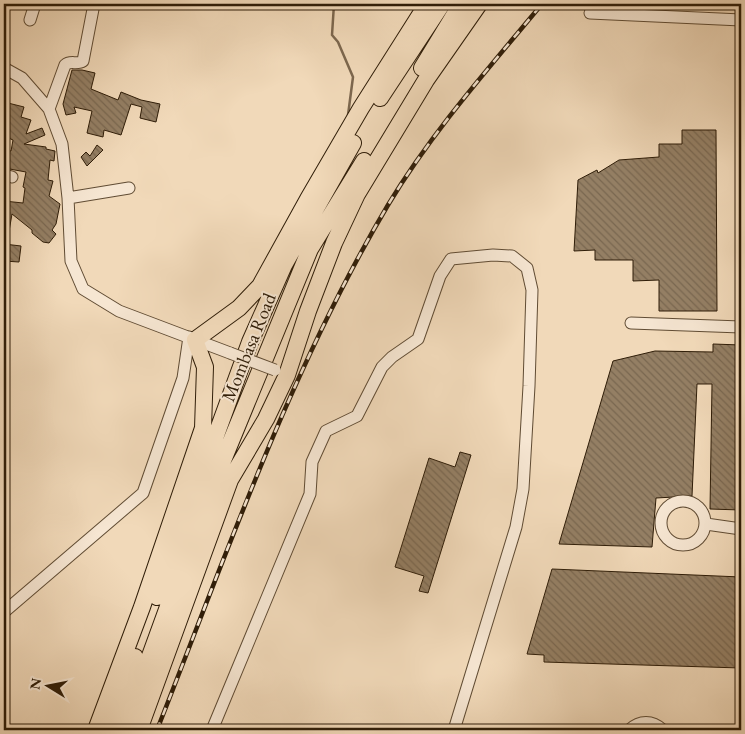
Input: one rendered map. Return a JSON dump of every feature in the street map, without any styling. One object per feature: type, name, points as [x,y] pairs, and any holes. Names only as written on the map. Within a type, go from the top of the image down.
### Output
[{"type":"highway","points":[[96,730],[142,606],[203,428],[205,367],[192,338],[239,308],[260,286],[356,116],[426,4]]},
{"type":"highway","name":"Mombasa Road","points":[[108,730],[250,342],[284,265],[335,177],[361,127],[442,4]]},
{"type":"highway","name":"Mombasa Road","points":[[123,730],[212,489],[310,249],[461,4]]},
{"type":"highway","points":[[138,730],[230,480],[266,419],[281,372],[334,244],[357,194],[426,80],[479,4]]},
{"type":"street","points":[[30,20],[35,4]]},
{"type":"street","points":[[49,109],[65,65],[69,62],[83,61],[94,4]]},
{"type":"street","points":[[590,13],[741,20]]},
{"type":"street","points":[[4,68],[22,78],[49,109],[62,144],[68,198],[71,261],[83,289],[119,311],[281,372]]},
{"type":"street","points":[[68,198],[129,188]]},
{"type":"street","points":[[212,730],[310,494],[312,462],[326,431],[357,416],[382,367],[392,357],[418,339],[440,276],[451,259],[493,254],[512,256],[527,268],[532,290],[523,488],[516,527],[454,730]]},
{"type":"street","points":[[631,323],[741,327]]},
{"type":"street","points":[[4,612],[143,493],[183,378],[192,338]]},
{"type":"street","points":[[706,524],[741,529]]},
{"type":"street","points":[[629,730],[640,722],[647,722],[656,724],[663,730]]},
{"type":"building","points":[[72,70],[95,73],[91,89],[118,100],[121,92],[141,100],[160,104],[156,122],[140,118],[142,107],[131,104],[121,135],[104,130],[103,137],[87,133],[92,111],[74,107],[76,113],[66,115],[63,104]]},
{"type":"building","points":[[4,102],[24,107],[21,117],[31,120],[26,134],[42,128],[45,135],[24,144],[46,147],[46,149],[55,151],[54,161],[50,160],[48,180],[53,181],[49,196],[60,204],[56,224],[52,230],[56,234],[49,243],[43,242],[32,233],[32,230],[12,214],[7,243],[4,243],[4,201],[23,203],[25,188],[23,187],[26,172],[4,168],[4,150],[11,151],[13,140],[4,136]]},
{"type":"building","points":[[682,130],[716,130],[717,311],[659,311],[659,280],[633,281],[633,260],[595,260],[595,250],[574,251],[578,180],[597,170],[598,173],[619,160],[659,157],[659,144],[682,144]]},
{"type":"building","points":[[97,145],[103,150],[87,166],[81,157],[86,152],[90,156]]},
{"type":"building","points":[[4,244],[21,246],[19,262],[4,261]]},
{"type":"building","points":[[713,344],[741,345],[741,510],[710,509],[712,384],[697,384],[692,496],[656,498],[652,547],[559,544],[613,361],[655,351],[713,352]]},
{"type":"building","points":[[460,452],[471,455],[428,593],[419,591],[424,576],[395,567],[429,458],[455,467]]},
{"type":"building","points":[[552,569],[741,577],[741,668],[544,662],[544,655],[527,654]]},
{"type":"waterway","points":[[334,4],[332,35],[338,42],[353,77],[348,115]]},
{"type":"railway","points":[[157,730],[262,463],[320,332],[353,268],[388,205],[423,152],[461,102],[542,4]]}]
